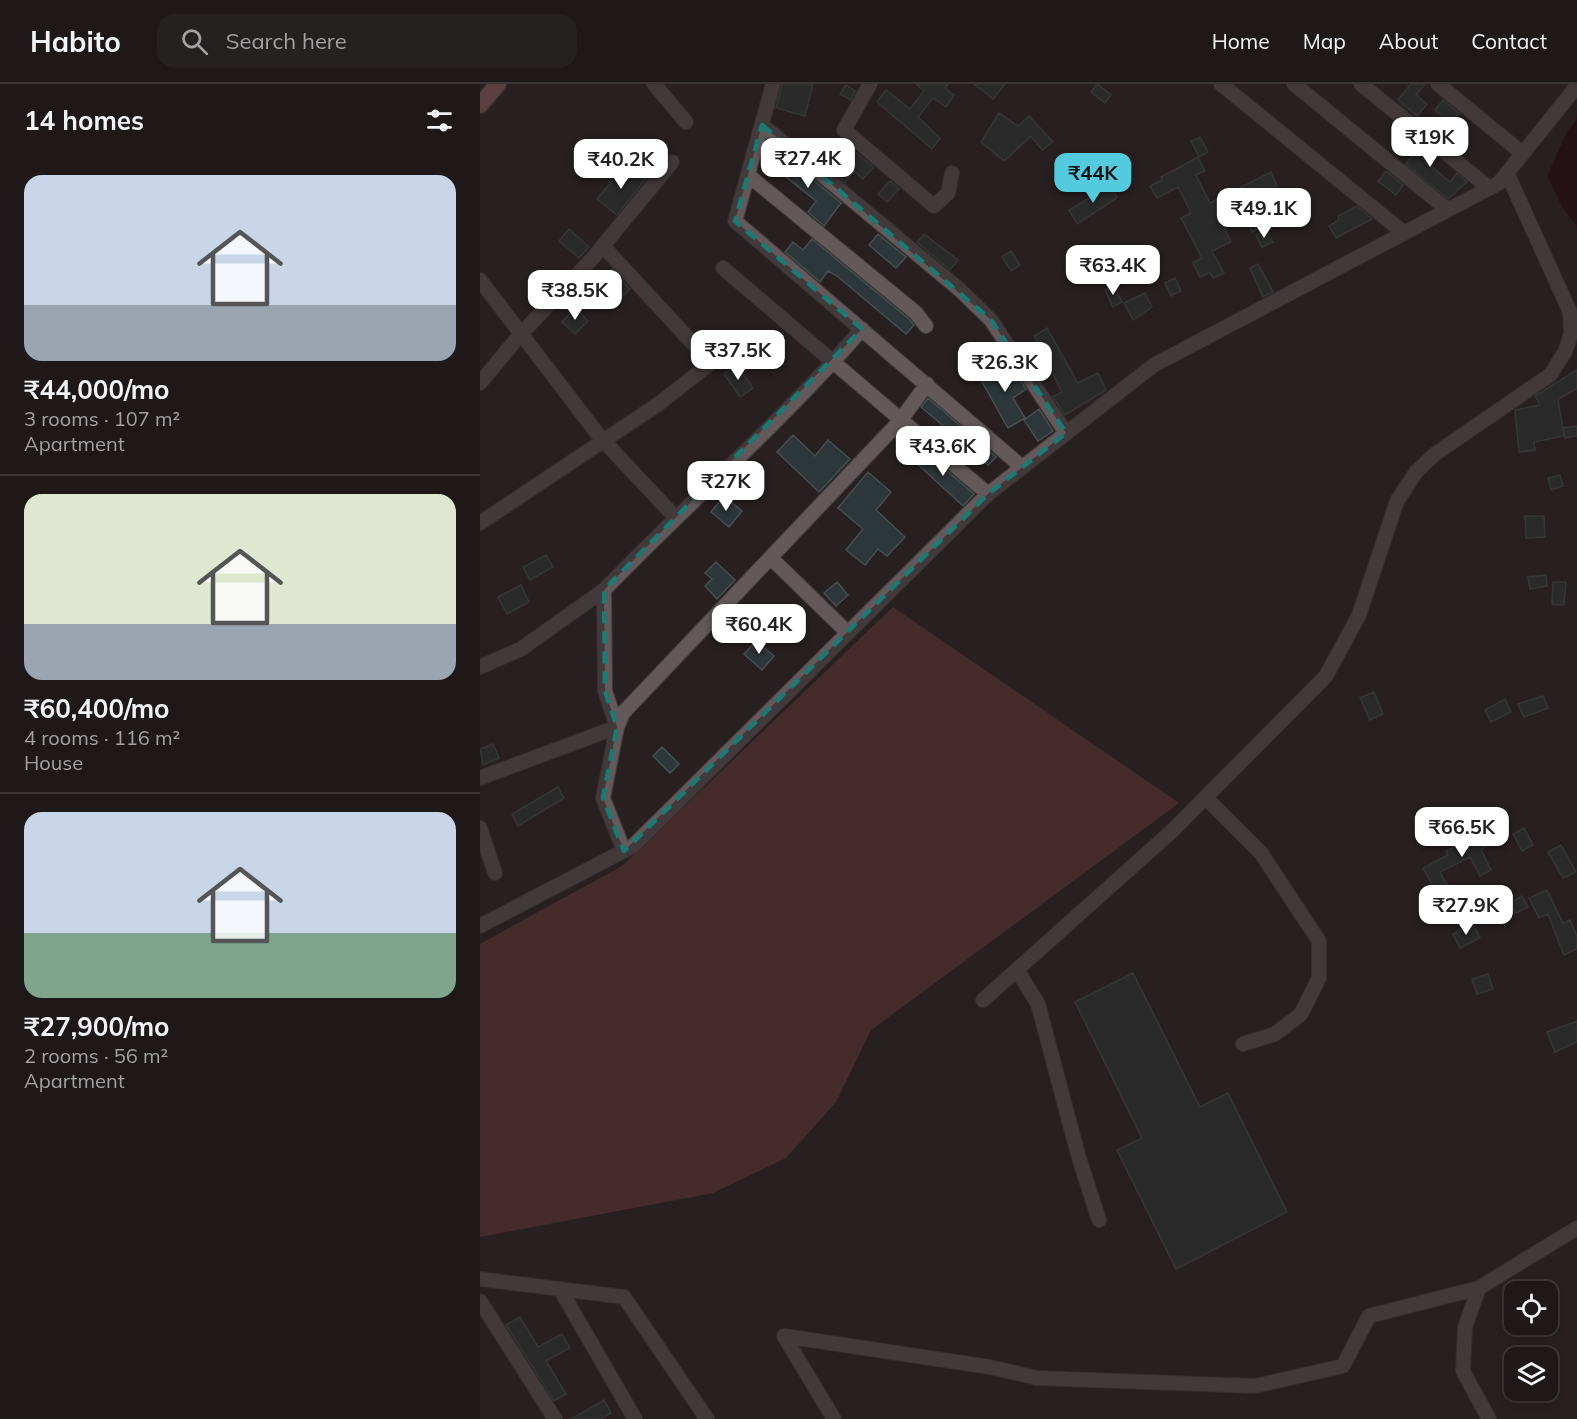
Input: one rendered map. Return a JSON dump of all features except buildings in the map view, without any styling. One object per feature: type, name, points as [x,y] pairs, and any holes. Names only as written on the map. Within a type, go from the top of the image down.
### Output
[{"type":"main road","points":[[480,105],[498,84]]},
{"type":"street","points":[[654,84],[686,122]]},
{"type":"street","points":[[773,84],[735,221],[1022,467]]},
{"type":"street","points":[[870,84],[844,129],[934,206],[948,193],[952,173]]},
{"type":"street","points":[[1221,84],[1404,233]]},
{"type":"street","points":[[1293,84],[1448,210]]},
{"type":"street","points":[[1361,84],[1489,188]]},
{"type":"street","points":[[1438,84],[1522,153]]},
{"type":"street","points":[[480,926],[624,850],[649,831],[988,494],[1154,365],[1499,183],[1577,86]]},
{"type":"street","points":[[762,125],[959,289],[991,320],[1066,433]]},
{"type":"street","points":[[480,383],[520,335],[603,246],[672,162]]},
{"type":"street","points":[[983,1000],[1206,798],[1326,676],[1359,615],[1397,501],[1416,472],[1435,454],[1550,375],[1566,352],[1571,334],[1569,312],[1507,173]]},
{"type":"street","points":[[748,175],[916,313],[926,326]]},
{"type":"street","points":[[480,523],[657,405],[711,363],[603,246]]},
{"type":"street","points":[[723,268],[832,364],[988,494]]},
{"type":"street","points":[[480,280],[520,335],[604,441],[675,517]]},
{"type":"street","points":[[480,667],[521,649],[604,590],[675,517],[808,391],[862,329]]},
{"type":"street","points":[[624,850],[603,798],[617,727],[623,713],[900,421],[927,384]]},
{"type":"street","points":[[771,558],[848,633]]},
{"type":"street","points":[[604,590],[605,692],[617,727]]},
{"type":"street","points":[[480,778],[617,727]]},
{"type":"street","points":[[1206,798],[1261,853],[1319,941],[1319,978],[1301,1014],[1275,1034],[1243,1044]]},
{"type":"street","points":[[480,828],[495,873]]},
{"type":"street","points":[[1017,970],[1038,1004],[1079,1158],[1099,1220]]},
{"type":"street","points":[[834,1419],[784,1336],[990,1367],[1037,1378],[1255,1386],[1343,1366],[1369,1316],[1479,1288],[1577,1228]]},
{"type":"street","points":[[480,1279],[624,1297],[707,1419]]},
{"type":"street","points":[[1479,1288],[1465,1327],[1463,1371],[1489,1419]]},
{"type":"street","points":[[560,1289],[635,1419]]},
{"type":"street","points":[[480,1301],[555,1419]]},
{"type":"highlighted area","points":[[762,125],[991,320],[1066,433],[988,494],[624,851],[603,798],[617,727],[605,691],[604,590],[862,329],[735,221]]},
{"type":"shaded area","points":[[1577,118],[1577,226],[1562,207],[1547,176],[1567,132]]},
{"type":"shaded area","points":[[893,607],[1179,803],[871,1030],[836,1102],[786,1158],[713,1193],[480,1237],[480,944],[622,866]]}]
